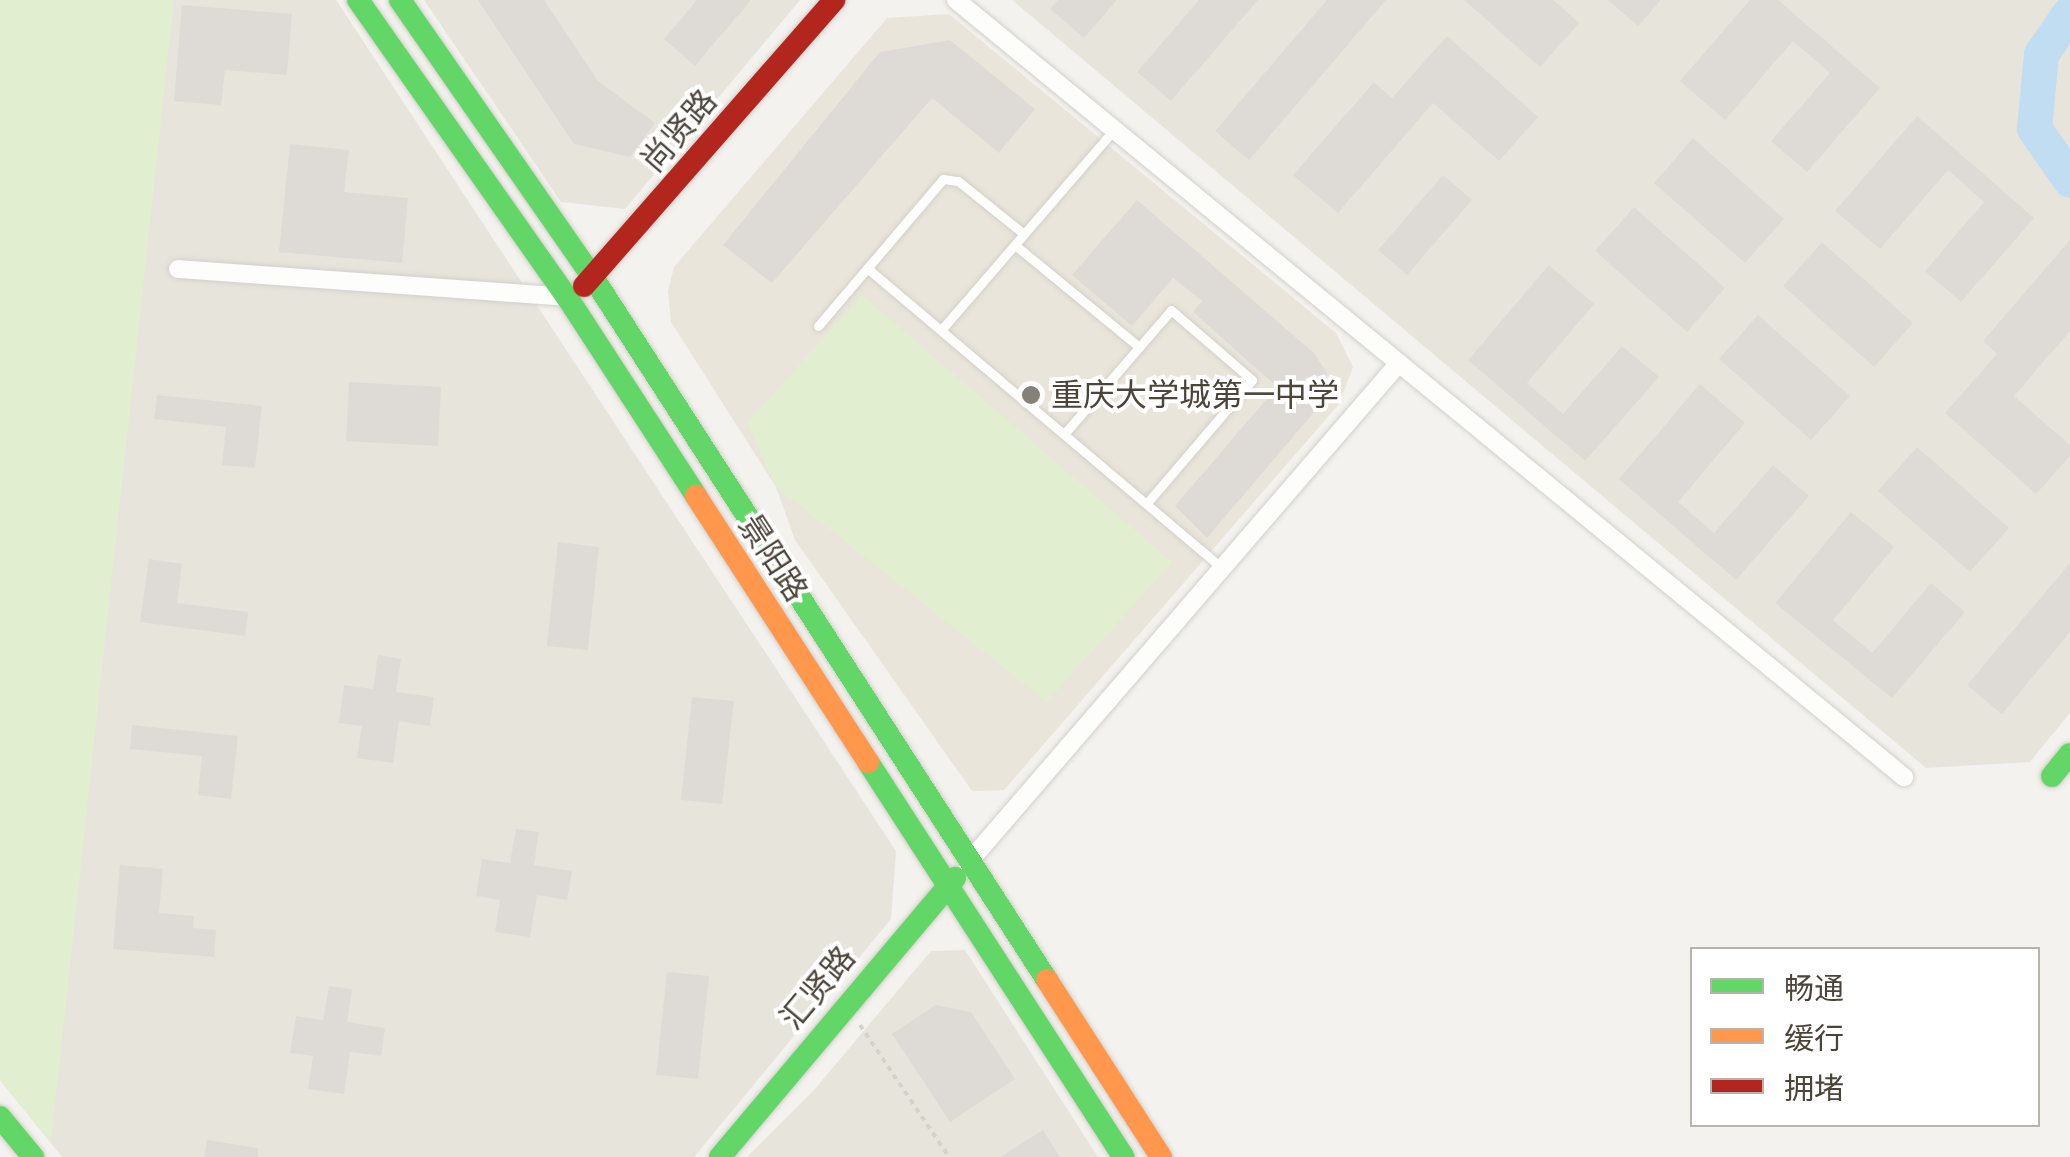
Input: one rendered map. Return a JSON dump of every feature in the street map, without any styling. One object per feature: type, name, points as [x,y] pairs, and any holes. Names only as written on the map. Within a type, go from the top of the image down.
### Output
[{"type":"main road","name":"景阳路","points":[[358,0],[567,297],[1124,1157]]},
{"type":"main road","name":"景阳路","points":[[400,0],[594,279],[1161,1157]]},
{"type":"main road","name":"尚贤路","points":[[567,297],[594,279],[834,0]]},
{"type":"main road","points":[[2052,776],[2070,754]]},
{"type":"main road","name":"汇贤路","points":[[720,1157],[968,863]]},
{"type":"main road","points":[[0,1116],[33,1157]]},
{"type":"street","points":[[956,0],[1904,777]]},
{"type":"street","points":[[178,268],[567,297]]},
{"type":"street","points":[[968,863],[1398,363]]},
{"type":"lane","points":[[942,329],[1114,130]]},
{"type":"lane","points":[[818,326],[943,179],[958,181],[1024,234]]},
{"type":"lane","points":[[1014,245],[1139,346]]},
{"type":"lane","points":[[867,268],[1222,568]]},
{"type":"lane","points":[[1065,434],[1170,310],[1252,380],[1147,503]]},
{"type":"path","points":[[846,1004],[949,1157]]},
{"type":"shaded area","points":[[0,0],[336,0],[896,851],[891,919],[694,1157],[62,1157],[0,1080]]},
{"type":"shaded area","points":[[424,0],[800,0],[625,209],[561,202]]},
{"type":"shaded area","points":[[1012,0],[2070,0],[2070,713],[2030,762],[1926,768]]},
{"type":"shaded area","name":"重庆大学城第一中学","points":[[949,14],[1336,333],[1353,367],[1339,404],[1004,790],[972,791],[795,540],[776,487],[671,322],[668,291],[674,267],[887,18]]},
{"type":"shaded area","points":[[965,950],[1098,1157],[747,1157],[814,1090],[931,951]]},
{"type":"green space","points":[[0,0],[174,0],[51,1143],[0,1080]]},
{"type":"green space","points":[[862,295],[1172,562],[1047,702],[776,487],[747,423]]},
{"type":"building","points":[[478,0],[544,0],[598,81],[655,123],[630,157],[574,144]]},
{"type":"building","points":[[697,0],[751,0],[695,66],[664,39]]},
{"type":"building","points":[[1058,0],[1117,0],[1084,38],[1050,9]]},
{"type":"building","points":[[1199,0],[1258,0],[1171,101],[1137,72]]},
{"type":"building","points":[[1327,0],[1386,0],[1249,160],[1215,131]]},
{"type":"building","points":[[1464,0],[1553,0],[1579,23],[1540,67]]},
{"type":"building","points":[[1608,0],[1661,0],[1638,26]]},
{"type":"building","points":[[1750,0],[1778,0],[1880,88],[1807,172],[1771,141],[1830,73],[1793,41],[1725,120],[1680,81]]},
{"type":"building","points":[[182,5],[292,14],[287,75],[225,70],[221,105],[174,101]]},
{"type":"building","points":[[1447,36],[1538,117],[1499,161],[1433,103],[1338,213],[1293,175],[1374,82],[1392,98]]},
{"type":"building","points":[[950,40],[1035,109],[999,153],[932,98],[772,283],[723,245],[880,52]]},
{"type":"building","points":[[1917,116],[2034,218],[1961,302],[1925,271],[1984,202],[1948,170],[1880,249],[1835,211]]},
{"type":"building","points":[[1693,138],[1784,219],[1745,263],[1654,183]]},
{"type":"building","points":[[290,144],[349,150],[344,192],[408,198],[402,263],[279,252]]},
{"type":"building","points":[[1443,175],[1472,200],[1407,275],[1378,250]]},
{"type":"building","points":[[1137,200],[1314,353],[1327,373],[1321,404],[1207,538],[1175,506],[1277,387],[1193,312],[1202,301],[1173,278],[1132,326],[1072,275]]},
{"type":"building","points":[[1634,207],[1725,288],[1687,332],[1595,251]]},
{"type":"building","points":[[2070,240],[2070,331],[2014,396],[2070,445],[2070,456],[2036,494],[1945,413],[1997,354],[1983,341]]},
{"type":"building","points":[[1822,242],[1913,323],[1874,367],[1783,286]]},
{"type":"building","points":[[1549,265],[1594,304],[1527,383],[1563,414],[1622,346],[1659,377],[1585,461],[1468,360]]},
{"type":"building","points":[[1758,315],[1850,396],[1811,440],[1719,359]]},
{"type":"building","points":[[349,382],[441,387],[438,446],[346,441]]},
{"type":"building","points":[[1700,384],[1745,423],[1678,502],[1714,533],[1773,465],[1809,496],[1736,580],[1619,479]]},
{"type":"building","points":[[157,395],[262,406],[255,468],[222,465],[226,427],[154,419]]},
{"type":"building","points":[[1917,447],[2009,528],[1970,572],[1878,491]]},
{"type":"building","points":[[1851,512],[1894,547],[1833,620],[1872,653],[1931,583],[1965,612],[1892,698],[1775,603]]},
{"type":"building","points":[[558,542],[599,547],[588,650],[547,646]]},
{"type":"building","points":[[149,559],[182,564],[177,603],[248,612],[245,636],[140,622]]},
{"type":"building","points":[[2070,563],[2070,632],[2002,714],[1967,685]]},
{"type":"building","points":[[378,655],[401,659],[396,692],[434,697],[430,726],[399,721],[393,763],[357,758],[362,726],[339,723],[344,685],[373,689]]},
{"type":"building","points":[[692,697],[734,701],[722,804],[681,800]]},
{"type":"building","points":[[132,725],[238,736],[231,799],[198,795],[202,756],[130,749]]},
{"type":"building","points":[[516,829],[539,832],[534,865],[572,871],[567,900],[537,895],[530,937],[495,932],[500,900],[476,896],[482,859],[510,863]]},
{"type":"building","points":[[120,865],[163,869],[159,913],[194,916],[193,928],[216,930],[214,957],[113,949]]},
{"type":"building","points":[[667,972],[709,976],[698,1079],[656,1075]]},
{"type":"building","points":[[329,986],[352,989],[347,1022],[385,1028],[381,1056],[350,1052],[344,1094],[308,1089],[313,1056],[290,1053],[296,1016],[323,1020]]},
{"type":"building","points":[[935,1005],[971,1012],[1015,1079],[950,1122],[892,1034]]},
{"type":"building","points":[[1043,1130],[1060,1157],[1000,1157]]},
{"type":"building","points":[[207,1140],[258,1148],[258,1157],[204,1157]]},
{"type":"waterway","points":[[2070,12],[2041,54],[2034,128],[2070,180]]},
{"type":"traffic: fast","points":[[358,0],[567,297],[696,496]]},
{"type":"traffic: fast","points":[[400,0],[594,279],[1047,980]]},
{"type":"traffic: fast","points":[[2052,776],[2070,754]]},
{"type":"traffic: fast","points":[[868,762],[1124,1157]]},
{"type":"traffic: fast","points":[[720,1157],[955,878]]},
{"type":"traffic: fast","points":[[0,1117],[33,1157]]},
{"type":"traffic: slow","points":[[696,496],[868,762]]},
{"type":"traffic: slow","points":[[1047,980],[1161,1157]]},
{"type":"traffic: jam","points":[[584,286],[834,0]]},
{"type":"place","name":"重庆大学城第一中学","points":[[1031,395]]}]
